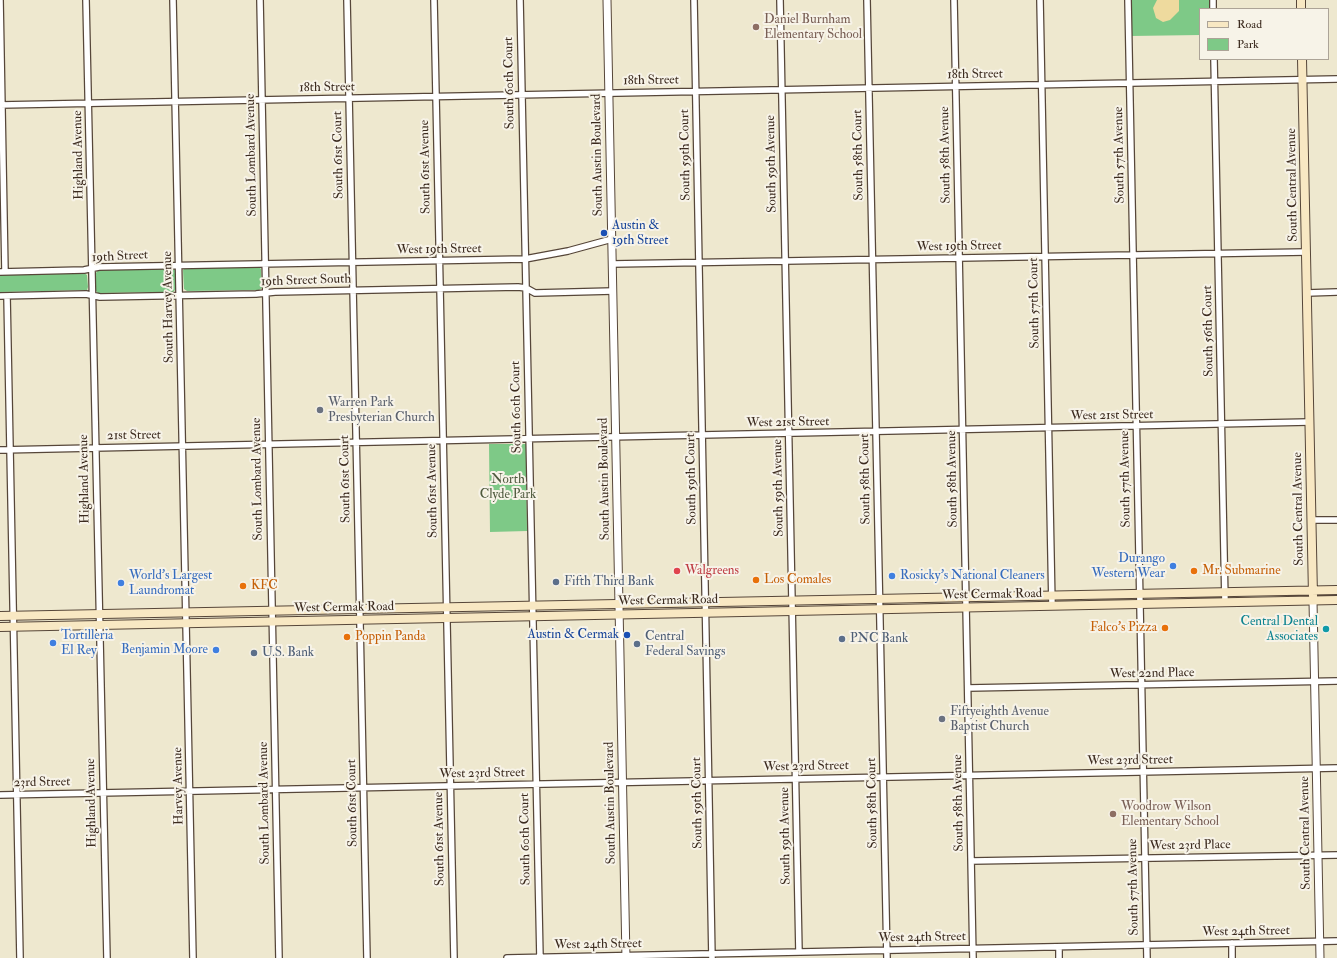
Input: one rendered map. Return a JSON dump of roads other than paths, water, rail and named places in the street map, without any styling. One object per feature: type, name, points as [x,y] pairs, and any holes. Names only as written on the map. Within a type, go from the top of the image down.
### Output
[{"type":"main road","name":"South Central Avenue","points":[[1302,60],[1313,601]]},
{"type":"main road","name":"West Cermak Road","points":[[0,616],[1337,590]]},
{"type":"main road","name":"West Cermak Road","points":[[0,627],[1337,600]]},
{"type":"street","points":[[0,0],[3,272]]},
{"type":"street","name":"Highland Avenue","points":[[86,0],[106,958]]},
{"type":"street","name":"South Harvey Avenue","points":[[173,0],[186,613]]},
{"type":"street","name":"South Lombard Avenue","points":[[260,0],[279,958]]},
{"type":"street","name":"South 61st Court","points":[[347,0],[367,958]]},
{"type":"street","name":"South 61st Avenue","points":[[434,0],[454,958]]},
{"type":"street","name":"South 60th Court","points":[[520,0],[540,958]]},
{"type":"street","name":"South Austin Boulevard","points":[[607,0],[626,957]]},
{"type":"street","name":"South 59th Court","points":[[694,0],[712,956]]},
{"type":"street","name":"South 59th Avenue","points":[[780,0],[799,952]]},
{"type":"street","name":"South 58th Court","points":[[867,0],[887,958]]},
{"type":"street","name":"South 58th Avenue","points":[[954,0],[973,958]]},
{"type":"street","name":"South 57th Court","points":[[1040,0],[1052,606]]},
{"type":"street","name":"South 57th Avenue","points":[[1128,0],[1147,958]]},
{"type":"street","name":"South 56th Court","points":[[1214,60],[1225,602]]},
{"type":"street","name":"18th Street","points":[[1,105],[1337,79]]},
{"type":"street","name":"West 19th Street","points":[[265,264],[525,259],[568,251],[612,239]]},
{"type":"street","name":"West 19th Street","points":[[612,264],[1306,252]]},
{"type":"street","name":"19th Street","points":[[3,272],[84,270],[99,267],[265,264]]},
{"type":"street","name":"19th Street South","points":[[0,296],[86,294],[100,297],[518,287],[526,288],[535,293],[613,291]]},
{"type":"street","points":[[1307,293],[1337,292]]},
{"type":"street","points":[[7,296],[20,958]]},
{"type":"street","name":"West 21st Street","points":[[269,445],[1309,422]]},
{"type":"street","name":"21st Street","points":[[0,450],[269,445]]},
{"type":"street","points":[[1311,520],[1337,520]]},
{"type":"street","name":"South Central Avenue","points":[[1313,601],[1320,958]]},
{"type":"street","name":"Harvey Avenue","points":[[186,613],[193,958]]},
{"type":"street","name":"West 22nd Place","points":[[968,688],[1337,681]]},
{"type":"street","name":"West 23rd Street","points":[[276,790],[1337,768]]},
{"type":"street","name":"23rd Street","points":[[0,795],[276,790]]},
{"type":"street","name":"West 23rd Place","points":[[971,861],[1337,854]]},
{"type":"street","name":"West 24th Street","points":[[507,958],[712,956],[799,952],[1337,941]]},
{"type":"street","points":[[1232,943],[1232,958]]},
{"type":"street","points":[[1059,946],[1059,958]]},
{"type":"place","name":"Daniel Burnham Elementary School","points":[[756,27]]},
{"type":"place","name":"Austin & 19th Street","points":[[604,233]]},
{"type":"place","name":"Warren Park Presbyterian Church","points":[[320,410]]},
{"type":"place","name":"Durango Western Wear","points":[[1173,566]]},
{"type":"place","name":"Walgreens","points":[[677,571]]},
{"type":"place","name":"Mr. Submarine","points":[[1194,571]]},
{"type":"place","name":"Rosicky's National Cleaners","points":[[892,576]]},
{"type":"place","name":"Los Comales","points":[[756,580]]},
{"type":"place","name":"Fifth Third Bank","points":[[556,582]]},
{"type":"place","name":"World's Largest Laundromat","points":[[121,583]]},
{"type":"place","name":"KFC","points":[[243,586]]},
{"type":"place","name":"Falco's Pizza","points":[[1165,628]]},
{"type":"place","name":"Central Dental Associates","points":[[1326,629]]},
{"type":"place","name":"Austin & Cermak","points":[[627,635]]},
{"type":"place","name":"Poppin Panda","points":[[347,637]]},
{"type":"place","name":"PNC Bank","points":[[842,639]]},
{"type":"place","name":"Tortilleria El Rey","points":[[53,643]]},
{"type":"place","name":"Central Federal Savings","points":[[637,644]]},
{"type":"place","name":"Benjamin Moore","points":[[216,650]]},
{"type":"place","name":"U.S. Bank","points":[[254,653]]},
{"type":"place","name":"Fiftyeighth Avenue Baptist Church","points":[[942,719]]},
{"type":"place","name":"Woodrow Wilson Elementary School","points":[[1113,814]]},
{"type":"park label","name":"North Clyde Park","points":[[508,488]]}]
